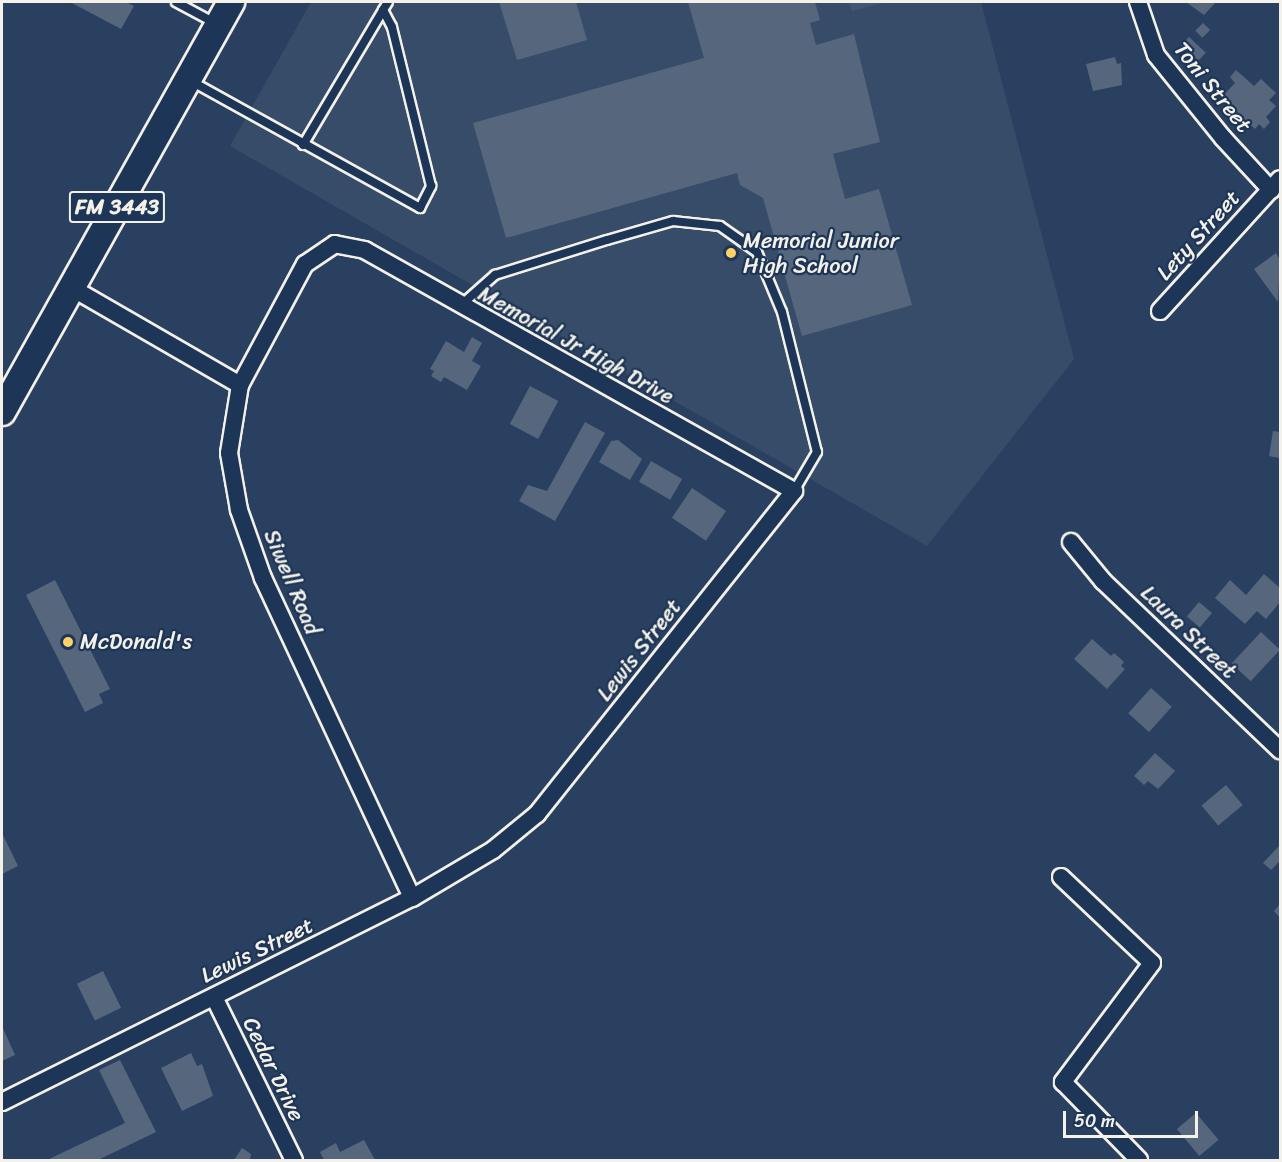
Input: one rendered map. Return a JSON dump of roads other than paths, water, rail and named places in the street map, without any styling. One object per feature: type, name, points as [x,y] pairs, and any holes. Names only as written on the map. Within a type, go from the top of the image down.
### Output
[{"type":"main road","name":"FM 3443","points":[[2,412],[231,2]]},
{"type":"street","name":"Toni Street","points":[[1138,2],[1156,55],[1223,138],[1276,184]]},
{"type":"street","name":"Lety Street","points":[[1160,311],[1276,184]]},
{"type":"street","name":"Siwell Road","points":[[335,244],[305,264],[240,385],[229,453],[239,510],[263,578],[412,898]]},
{"type":"street","name":"Memorial Jr High Drive","points":[[335,244],[365,250],[459,306],[794,491]]},
{"type":"street","points":[[72,288],[240,385]]},
{"type":"street","name":"Lewis Street","points":[[2,1102],[412,898],[492,850],[537,814],[794,491]]},
{"type":"street","name":"Laura Street","points":[[1071,542],[1103,581],[1281,750]]},
{"type":"street","points":[[1061,877],[1152,963],[1063,1082],[1139,1161]]},
{"type":"street","name":"Cedar Drive","points":[[213,997],[294,1161]]},
{"type":"lane","points":[[176,2],[218,25]]},
{"type":"lane","points":[[303,145],[385,6]]},
{"type":"lane","points":[[188,80],[420,208],[431,186],[385,6]]},
{"type":"lane","name":"Lewis Street","points":[[459,306],[495,275],[526,265],[673,221],[720,226],[757,252],[782,312],[817,452],[794,491]]},
{"type":"place","name":"Memorial Junior High School","points":[[731,253]]},
{"type":"place","name":"McDonald's","points":[[68,642]]}]
